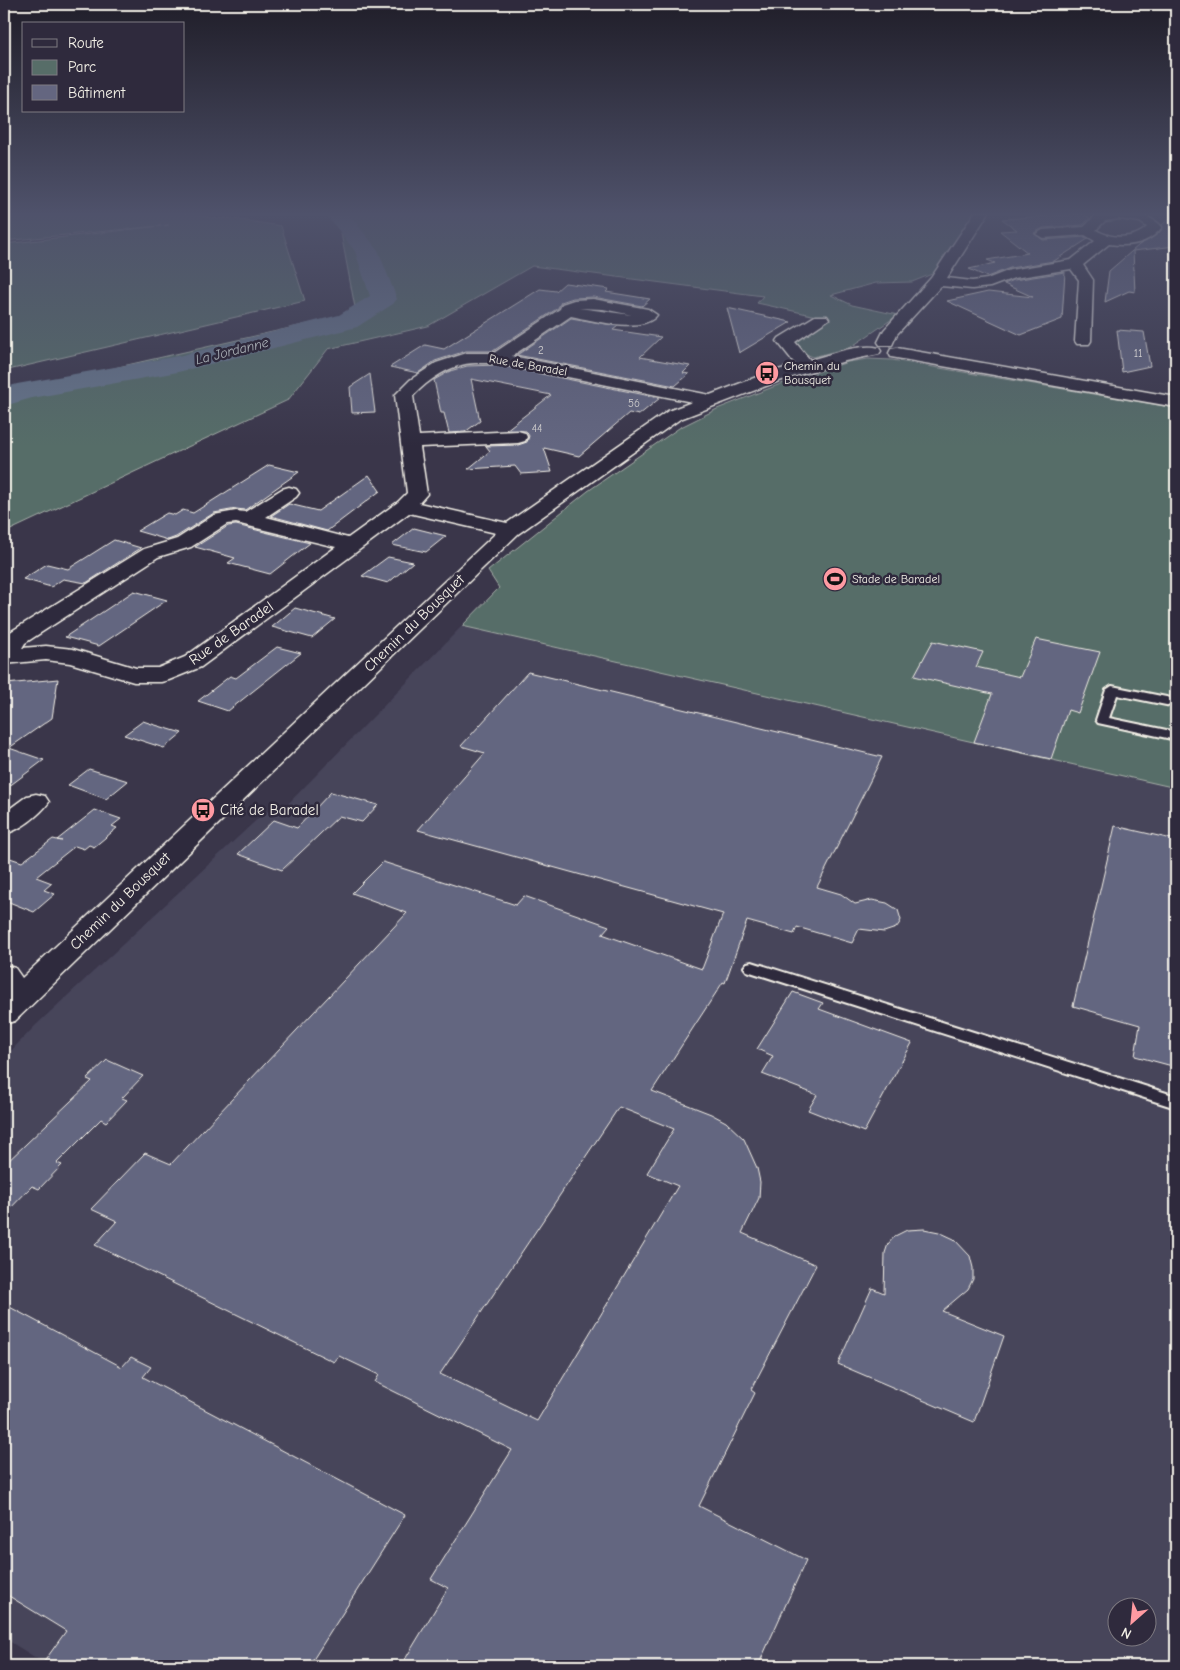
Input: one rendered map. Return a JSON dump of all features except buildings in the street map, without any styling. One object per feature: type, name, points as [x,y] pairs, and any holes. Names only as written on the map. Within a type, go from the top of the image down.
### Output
[{"type":"street","points":[[885,349],[890,333],[929,290]]},
{"type":"street","points":[[1083,341],[1086,290]]},
{"type":"street","points":[[498,358],[568,311]]},
{"type":"street","points":[[807,367],[785,341],[821,319]]},
{"type":"street","name":"Chemin du Bousquet","points":[[9,995],[511,530],[674,415],[708,400],[842,356],[885,349],[1176,402]]},
{"type":"street","name":"Rue de Baradel","points":[[5,656],[46,653],[73,656],[134,675],[161,675],[193,662],[405,506],[417,494],[404,395],[410,388],[449,362],[466,358],[498,358],[708,400]]},
{"type":"street","points":[[410,442],[518,437]]},
{"type":"street","points":[[250,519],[289,493]]},
{"type":"street","points":[[405,506],[511,530]]},
{"type":"street","name":"Rue de Baradel","points":[[5,656],[15,639],[151,553],[184,543],[221,519],[236,517],[250,519],[352,545]]},
{"type":"street","points":[[4,826],[36,802]]},
{"type":"lane","points":[[1176,703],[1112,690],[1102,720],[1176,736]]},
{"type":"lane","points":[[752,967],[1176,1102]]},
{"type":"shaded area","points":[[462,626],[1176,788],[1176,1666],[49,1666],[4,1638],[4,1058],[36,1025],[266,811],[278,814]]},
{"type":"green space","points":[[4,290],[301,290],[305,301],[4,371]]},
{"type":"green space","points":[[352,290],[491,290],[428,326],[328,349],[288,400],[4,533],[4,393],[356,313]]},
{"type":"green space","points":[[716,290],[850,290],[831,295],[852,305],[898,315],[851,347],[813,357],[799,351],[793,343],[830,319],[757,303],[763,296]]},
{"type":"green space","name":"Stade de Baradel","points":[[868,359],[892,360],[1176,408],[1176,788],[462,626],[499,588],[488,571],[588,491],[679,428],[717,409],[778,385],[848,362]]},
{"type":"waterway","name":"La Jordanne","points":[[4,397],[27,390],[178,364],[348,321],[384,299],[381,290]]},
{"type":"place","name":"Chemin du Bousquet","points":[[767,373]]},
{"type":"place","name":"Stade de Baradel","points":[[835,579]]},
{"type":"place","name":"Cité de Baradel","points":[[203,810]]}]
